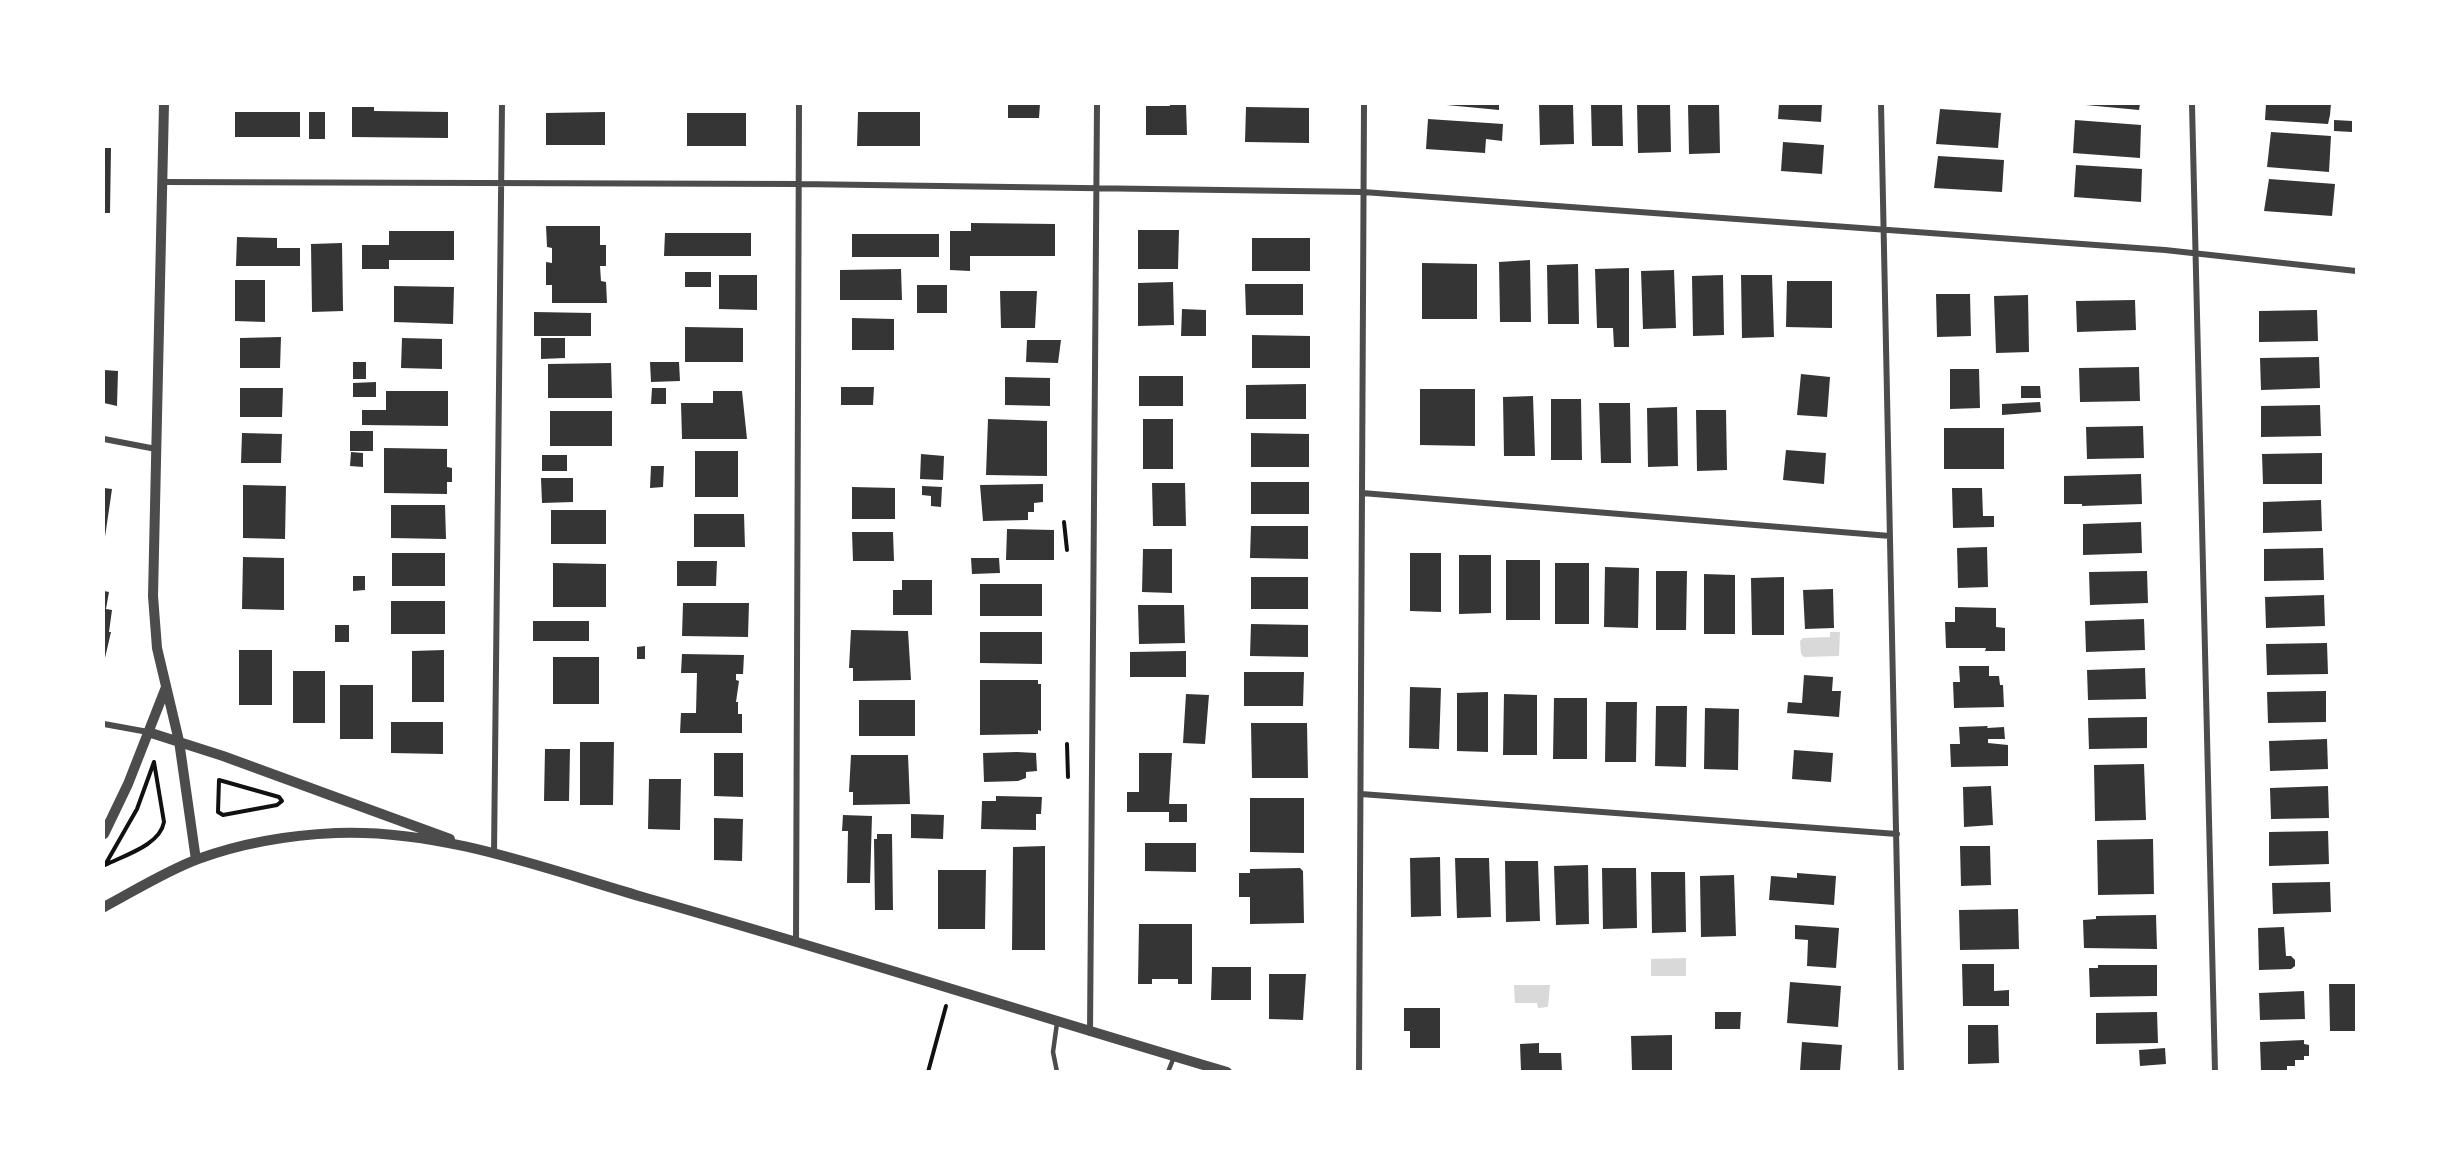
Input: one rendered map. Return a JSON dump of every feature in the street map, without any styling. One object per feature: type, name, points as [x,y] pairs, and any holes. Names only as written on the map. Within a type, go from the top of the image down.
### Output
[{"type":"street","points":[[164,104],[153,596],[157,648],[179,741],[196,860]]},
{"type":"street","points":[[494,855],[502,104]]},
{"type":"street","points":[[796,941],[799,104]]},
{"type":"street","points":[[1090,1033],[1097,104]]},
{"type":"street","points":[[1359,1071],[1364,104]]},
{"type":"street","points":[[1881,104],[1901,1071]]},
{"type":"street","points":[[2192,104],[2215,1071]]},
{"type":"street","points":[[163,182],[502,185],[799,184],[1364,192],[2195,252],[2356,271]]},
{"type":"street","points":[[104,439],[156,449]]},
{"type":"street","points":[[1362,493],[1890,536]]},
{"type":"street","points":[[104,834],[128,784],[166,687]]},
{"type":"street","points":[[104,724],[148,732],[179,741],[494,855]]},
{"type":"street","points":[[1361,794],[1897,834]]},
{"type":"street","points":[[104,907],[196,860],[232,849],[284,838],[337,833],[422,838],[494,855],[796,941],[1090,1033],[1227,1071]]},
{"type":"lane","points":[[1057,1023],[1053,1052],[1057,1071]]},
{"type":"lane","points":[[1168,1071],[1174,1056]]},
{"type":"path","points":[[1064,522],[1067,550]]},
{"type":"path","points":[[1067,744],[1068,777]]},
{"type":"path","points":[[154,762],[163,828],[155,839],[105,865],[137,809],[152,764],[154,762]]},
{"type":"path","points":[[219,780],[224,780],[279,797],[282,801],[278,805],[223,815],[218,812],[217,786],[219,780]]},
{"type":"path","points":[[928,1071],[951,990]]},
{"type":"shaded area","points":[[1830,632],[1840,632],[1839,656],[1804,657],[1801,654],[1800,641],[1803,638],[1830,637]]},
{"type":"shaded area","points":[[1686,958],[1686,976],[1651,976],[1651,959]]},
{"type":"shaded area","points":[[1514,985],[1550,985],[1548,1007],[1538,1008],[1537,1003],[1515,1003]]},
{"type":"building","points":[[1008,104],[1040,104],[1039,118],[1008,118]]},
{"type":"building","points":[[1170,104],[1186,104],[1187,135],[1146,135],[1146,106],[1170,106]]},
{"type":"building","points":[[1436,104],[1499,104],[1499,110]]},
{"type":"building","points":[[1539,104],[1573,104],[1574,144],[1540,145]]},
{"type":"building","points":[[1591,104],[1622,104],[1623,146],[1592,146]]},
{"type":"building","points":[[1637,104],[1670,104],[1671,152],[1638,153]]},
{"type":"building","points":[[1688,104],[1719,104],[1720,153],[1689,154]]},
{"type":"building","points":[[1779,104],[1822,104],[1821,122],[1778,119]]},
{"type":"building","points":[[2075,104],[2140,104],[2139,110]]},
{"type":"building","points":[[2266,104],[2331,104],[2328,124],[2265,120]]},
{"type":"building","points":[[352,107],[374,107],[374,111],[448,112],[448,138],[352,137]]},
{"type":"building","points":[[1246,107],[1309,108],[1309,143],[1245,142]]},
{"type":"building","points":[[1940,109],[2001,113],[1998,148],[1936,144]]},
{"type":"building","points":[[235,112],[300,112],[300,137],[235,137]]},
{"type":"building","points":[[309,112],[325,112],[325,139],[309,139]]},
{"type":"building","points":[[605,112],[605,145],[546,145],[546,113]]},
{"type":"building","points":[[858,112],[920,112],[920,146],[857,146]]},
{"type":"building","points":[[687,113],[746,113],[746,146],[687,146]]},
{"type":"building","points":[[1428,119],[1503,124],[1502,141],[1486,139],[1485,153],[1426,149]]},
{"type":"building","points":[[2075,120],[2141,125],[2140,158],[2073,153]]},
{"type":"building","points":[[2334,120],[2352,121],[2352,132],[2334,131]]},
{"type":"building","points":[[2271,132],[2331,136],[2329,172],[2267,167]]},
{"type":"building","points":[[1783,142],[1824,145],[1822,174],[1781,171]]},
{"type":"building","points":[[104,148],[111,148],[110,213],[104,213]]},
{"type":"building","points":[[1938,156],[2004,160],[2002,192],[1934,188]]},
{"type":"building","points":[[2076,165],[2142,169],[2141,202],[2074,197]]},
{"type":"building","points":[[2269,179],[2335,184],[2332,216],[2264,211]]},
{"type":"building","points":[[971,223],[1055,224],[1055,256],[970,256],[970,271],[950,270],[950,231],[971,231]]},
{"type":"building","points":[[546,226],[600,226],[600,245],[606,245],[606,266],[600,266],[601,281],[606,282],[607,303],[552,303],[552,285],[546,285],[546,262],[552,263],[552,248],[547,247]]},
{"type":"building","points":[[1138,230],[1179,230],[1178,269],[1138,269]]},
{"type":"building","points":[[389,231],[454,231],[454,260],[389,260],[389,269],[362,269],[362,245],[389,245]]},
{"type":"building","points":[[665,233],[751,233],[751,256],[664,256]]},
{"type":"building","points":[[852,234],[939,234],[939,257],[852,257]]},
{"type":"building","points":[[237,237],[277,238],[277,248],[300,248],[300,266],[236,266]]},
{"type":"building","points":[[1252,238],[1310,238],[1310,271],[1252,271]]},
{"type":"building","points":[[342,243],[343,311],[312,312],[311,244]]},
{"type":"building","points":[[1530,260],[1531,322],[1500,322],[1499,262]]},
{"type":"building","points":[[1422,263],[1477,264],[1477,319],[1422,319]]},
{"type":"building","points":[[1578,264],[1579,324],[1548,324],[1547,265]]},
{"type":"building","points":[[1629,268],[1629,347],[1614,347],[1613,328],[1597,328],[1595,269]]},
{"type":"building","points":[[901,269],[902,300],[840,300],[840,270]]},
{"type":"building","points":[[1674,270],[1676,328],[1643,329],[1641,271]]},
{"type":"building","points":[[685,272],[711,272],[711,287],[685,287]]},
{"type":"building","points":[[719,275],[757,275],[757,310],[719,309]]},
{"type":"building","points":[[1723,275],[1724,335],[1693,336],[1692,276]]},
{"type":"building","points":[[1741,275],[1772,275],[1774,337],[1742,338]]},
{"type":"building","points":[[235,280],[265,280],[265,322],[235,321]]},
{"type":"building","points":[[1787,281],[1832,281],[1832,328],[1786,327]]},
{"type":"building","points":[[1173,282],[1174,325],[1138,326],[1138,283]]},
{"type":"building","points":[[1245,284],[1303,284],[1303,315],[1246,315]]},
{"type":"building","points":[[917,285],[947,285],[947,313],[917,313]]},
{"type":"building","points":[[394,286],[454,287],[453,324],[394,322]]},
{"type":"building","points":[[1000,291],[1037,291],[1035,328],[1001,328]]},
{"type":"building","points":[[1936,294],[1970,294],[1971,336],[1937,337]]},
{"type":"building","points":[[2028,295],[2029,352],[1996,353],[1994,296]]},
{"type":"building","points":[[2135,300],[2136,330],[2077,332],[2076,301]]},
{"type":"building","points":[[1182,309],[1206,310],[1206,336],[1181,336]]},
{"type":"building","points":[[2317,310],[2318,341],[2259,342],[2259,311]]},
{"type":"building","points":[[534,312],[591,313],[591,336],[534,336]]},
{"type":"building","points":[[852,318],[894,319],[894,350],[852,350]]},
{"type":"building","points":[[685,327],[743,328],[743,362],[685,362]]},
{"type":"building","points":[[1252,335],[1310,336],[1310,368],[1252,368]]},
{"type":"building","points":[[281,337],[280,368],[240,368],[240,338]]},
{"type":"building","points":[[402,338],[442,339],[442,369],[401,368]]},
{"type":"building","points":[[541,338],[565,338],[565,358],[541,359]]},
{"type":"building","points":[[1027,340],[1061,340],[1058,363],[1026,362]]},
{"type":"building","points":[[2319,357],[2320,388],[2261,390],[2260,358]]},
{"type":"building","points":[[353,362],[366,362],[366,379],[353,379]]},
{"type":"building","points":[[650,362],[679,362],[680,381],[651,382]]},
{"type":"building","points":[[611,363],[612,398],[548,398],[548,364]]},
{"type":"building","points":[[2139,367],[2140,401],[2080,402],[2079,368]]},
{"type":"building","points":[[1950,369],[1979,369],[1980,408],[1950,409]]},
{"type":"building","points":[[104,370],[118,371],[117,406],[104,403]]},
{"type":"building","points":[[1801,374],[1830,377],[1827,417],[1797,415]]},
{"type":"building","points":[[1139,376],[1183,376],[1183,406],[1139,406]]},
{"type":"building","points":[[1005,377],[1050,378],[1050,406],[1005,405]]},
{"type":"building","points":[[376,382],[376,397],[353,397],[353,383]]},
{"type":"building","points":[[1306,384],[1306,419],[1246,419],[1246,385]]},
{"type":"building","points":[[2021,386],[2040,386],[2041,398],[2021,398]]},
{"type":"building","points":[[841,387],[874,387],[873,405],[841,405]]},
{"type":"building","points":[[240,388],[283,388],[282,417],[240,417]]},
{"type":"building","points":[[652,388],[666,388],[666,404],[651,404]]},
{"type":"building","points":[[1420,389],[1475,389],[1475,446],[1420,445]]},
{"type":"building","points":[[386,391],[448,391],[448,426],[362,425],[362,410],[386,410]]},
{"type":"building","points":[[713,391],[742,391],[747,439],[682,439],[681,403],[713,403]]},
{"type":"building","points":[[1533,396],[1535,456],[1504,456],[1503,397]]},
{"type":"building","points":[[1551,399],[1581,399],[1582,460],[1551,460]]},
{"type":"building","points":[[2040,402],[2041,412],[2002,415],[2002,404]]},
{"type":"building","points":[[1599,403],[1630,403],[1631,463],[1601,463]]},
{"type":"building","points":[[2320,405],[2321,436],[2261,437],[2261,406]]},
{"type":"building","points":[[1677,407],[1678,466],[1648,467],[1647,408]]},
{"type":"building","points":[[1696,410],[1726,410],[1727,470],[1697,471]]},
{"type":"building","points":[[550,411],[612,411],[612,446],[550,446]]},
{"type":"building","points":[[988,419],[1047,421],[1047,476],[986,475]]},
{"type":"building","points":[[1143,419],[1173,419],[1173,469],[1143,469]]},
{"type":"building","points":[[2143,426],[2144,458],[2087,459],[2086,427]]},
{"type":"building","points":[[1944,428],[2004,428],[2004,469],[1944,469]]},
{"type":"building","points":[[350,431],[373,431],[373,451],[350,451]]},
{"type":"building","points":[[242,433],[282,434],[281,463],[241,463]]},
{"type":"building","points":[[1251,433],[1309,434],[1309,467],[1251,467]]},
{"type":"building","points":[[384,448],[447,449],[447,467],[452,468],[452,482],[447,482],[447,494],[384,493]]},
{"type":"building","points":[[1786,450],[1826,453],[1824,484],[1783,480]]},
{"type":"building","points":[[695,451],[738,451],[738,497],[695,497]]},
{"type":"building","points":[[351,452],[363,453],[363,467],[350,466]]},
{"type":"building","points":[[2322,453],[2322,484],[2263,484],[2262,454]]},
{"type":"building","points":[[921,454],[944,456],[943,480],[920,479]]},
{"type":"building","points":[[542,455],[567,455],[567,471],[542,471]]},
{"type":"building","points":[[651,466],[664,466],[663,487],[650,488]]},
{"type":"building","points":[[2141,474],[2142,504],[2082,506],[2082,504],[2064,504],[2064,476]]},
{"type":"building","points":[[541,478],[573,478],[573,502],[542,503]]},
{"type":"building","points":[[1251,482],[1309,482],[1309,514],[1251,514]]},
{"type":"building","points":[[1152,483],[1185,483],[1186,526],[1153,526]]},
{"type":"building","points":[[1043,484],[1043,502],[1034,503],[1034,512],[1028,512],[1028,520],[983,521],[980,485]]},
{"type":"building","points":[[243,485],[286,486],[285,539],[243,538]]},
{"type":"building","points":[[922,486],[942,487],[941,507],[931,506],[931,496],[922,495]]},
{"type":"building","points":[[852,487],[895,488],[895,519],[852,519]]},
{"type":"building","points":[[104,488],[112,489],[105,537],[104,537]]},
{"type":"building","points":[[1952,488],[1982,488],[1983,516],[1994,516],[1994,527],[1953,528]]},
{"type":"building","points":[[2321,500],[2322,531],[2263,533],[2263,502]]},
{"type":"building","points":[[391,505],[445,505],[446,539],[391,538]]},
{"type":"building","points":[[551,510],[606,510],[606,544],[551,544]]},
{"type":"building","points":[[694,514],[744,514],[745,547],[694,547]]},
{"type":"building","points":[[2141,522],[2142,553],[2083,555],[2083,524]]},
{"type":"building","points":[[1251,526],[1308,526],[1308,559],[1250,558]]},
{"type":"building","points":[[1007,529],[1054,530],[1054,560],[1006,560]]},
{"type":"building","points":[[852,532],[893,532],[894,561],[853,561]]},
{"type":"building","points":[[1987,547],[1988,587],[1958,588],[1957,548]]},
{"type":"building","points":[[2323,548],[2324,580],[2264,581],[2264,549]]},
{"type":"building","points":[[1143,549],[1172,549],[1172,593],[1142,592]]},
{"type":"building","points":[[392,553],[445,553],[445,586],[392,586]]},
{"type":"building","points":[[1410,553],[1441,553],[1441,612],[1410,611]]},
{"type":"building","points":[[1459,555],[1491,555],[1491,613],[1459,614]]},
{"type":"building","points":[[243,557],[284,558],[284,610],[242,609]]},
{"type":"building","points":[[971,558],[999,558],[1000,573],[972,574]]},
{"type":"building","points":[[1506,560],[1540,560],[1540,620],[1506,620]]},
{"type":"building","points":[[677,561],[717,561],[716,586],[677,586]]},
{"type":"building","points":[[553,563],[606,564],[606,607],[553,607]]},
{"type":"building","points":[[1555,563],[1589,563],[1589,624],[1555,624]]},
{"type":"building","points":[[1605,567],[1639,568],[1638,628],[1604,627]]},
{"type":"building","points":[[1656,571],[1687,571],[1686,630],[1656,630]]},
{"type":"building","points":[[2147,571],[2148,603],[2090,605],[2089,572]]},
{"type":"building","points":[[1704,574],[1735,575],[1735,634],[1704,634]]},
{"type":"building","points":[[353,576],[365,576],[365,590],[353,591]]},
{"type":"building","points":[[1251,577],[1308,577],[1308,609],[1251,609]]},
{"type":"building","points":[[1784,577],[1784,635],[1752,635],[1751,578]]},
{"type":"building","points":[[902,580],[932,580],[932,615],[893,615],[893,590],[902,590]]},
{"type":"building","points":[[980,584],[1042,584],[1042,616],[980,616]]},
{"type":"building","points":[[1833,589],[1834,628],[1805,629],[1803,590]]},
{"type":"building","points":[[104,591],[109,592],[106,609],[112,610],[109,632],[111,632],[105,658]]},
{"type":"building","points":[[2324,595],[2325,626],[2266,628],[2265,597]]},
{"type":"building","points":[[391,601],[445,601],[445,634],[391,634]]},
{"type":"building","points":[[683,603],[749,603],[748,637],[682,636]]},
{"type":"building","points":[[1138,605],[1184,605],[1185,643],[1139,644]]},
{"type":"building","points":[[1955,607],[1996,608],[1996,627],[2005,628],[2005,651],[1985,651],[1986,648],[1946,648],[1945,622],[1955,622]]},
{"type":"building","points":[[2144,619],[2145,650],[2086,652],[2085,621]]},
{"type":"building","points":[[533,621],[589,621],[589,641],[533,641]]},
{"type":"building","points":[[1251,624],[1308,625],[1308,657],[1250,656]]},
{"type":"building","points":[[335,625],[349,625],[349,642],[335,642]]},
{"type":"building","points":[[851,630],[908,631],[911,680],[853,681],[853,668],[849,668]]},
{"type":"building","points":[[980,632],[1042,632],[1042,664],[980,663]]},
{"type":"building","points":[[2327,643],[2328,674],[2267,675],[2266,644]]},
{"type":"building","points":[[645,646],[645,659],[637,659],[637,647]]},
{"type":"building","points":[[239,650],[272,650],[272,705],[239,705]]},
{"type":"building","points":[[444,650],[444,702],[412,702],[412,651]]},
{"type":"building","points":[[1186,651],[1186,677],[1130,677],[1130,652]]},
{"type":"building","points":[[682,654],[744,655],[743,674],[736,674],[736,680],[739,681],[736,702],[738,702],[738,714],[742,714],[742,733],[680,733],[681,713],[696,713],[697,673],[681,673]]},
{"type":"building","points":[[553,657],[599,657],[599,704],[553,704]]},
{"type":"building","points":[[1959,666],[1989,666],[1989,676],[1999,676],[2000,685],[2003,685],[2004,707],[1954,708],[1953,682],[1960,682]]},
{"type":"building","points":[[2145,668],[2146,699],[2088,700],[2087,670]]},
{"type":"building","points":[[293,671],[325,671],[325,723],[293,723]]},
{"type":"building","points":[[1244,672],[1304,672],[1303,706],[1244,706]]},
{"type":"building","points":[[1804,675],[1833,677],[1832,691],[1841,691],[1839,717],[1787,713],[1788,702],[1802,703]]},
{"type":"building","points":[[980,680],[1038,680],[1038,684],[1041,684],[1041,731],[1038,730],[1038,734],[980,735]]},
{"type":"building","points":[[340,685],[373,685],[373,739],[340,739]]},
{"type":"building","points":[[1410,687],[1441,688],[1439,749],[1409,748]]},
{"type":"building","points":[[2326,691],[2326,722],[2268,723],[2267,692]]},
{"type":"building","points":[[1488,692],[1488,752],[1457,751],[1457,693]]},
{"type":"building","points":[[1186,694],[1209,695],[1205,744],[1183,743]]},
{"type":"building","points":[[1504,694],[1537,695],[1537,755],[1503,755]]},
{"type":"building","points":[[1554,698],[1587,698],[1587,759],[1553,759]]},
{"type":"building","points":[[859,700],[915,700],[915,736],[859,736]]},
{"type":"building","points":[[1606,702],[1637,702],[1636,762],[1605,762]]},
{"type":"building","points":[[1656,706],[1687,706],[1686,767],[1655,766]]},
{"type":"building","points":[[1705,708],[1739,709],[1738,770],[1704,769]]},
{"type":"building","points":[[2147,717],[2147,748],[2089,749],[2088,718]]},
{"type":"building","points":[[391,722],[443,722],[443,754],[391,753]]},
{"type":"building","points":[[1251,723],[1307,723],[1308,778],[1252,778]]},
{"type":"building","points":[[1988,726],[1987,728],[2004,727],[2005,739],[1988,739],[1988,743],[2008,745],[2008,766],[1951,767],[1950,744],[1960,744],[1959,727]]},
{"type":"building","points":[[2327,739],[2328,769],[2270,771],[2269,741]]},
{"type":"building","points":[[580,742],[614,742],[613,805],[580,805]]},
{"type":"building","points":[[545,749],[570,749],[569,801],[544,801]]},
{"type":"building","points":[[1794,750],[1833,753],[1831,782],[1792,779]]},
{"type":"building","points":[[714,753],[743,753],[743,797],[714,796]]},
{"type":"building","points":[[983,753],[1036,753],[1037,771],[1026,772],[1026,778],[1018,781],[984,782]]},
{"type":"building","points":[[1139,753],[1172,753],[1169,804],[1187,804],[1187,822],[1169,822],[1169,812],[1127,812],[1127,792],[1139,792]]},
{"type":"building","points":[[851,755],[908,755],[910,804],[853,805],[853,792],[849,792]]},
{"type":"building","points":[[2144,764],[2146,820],[2095,821],[2094,765]]},
{"type":"building","points":[[649,779],[681,779],[680,830],[648,829]]},
{"type":"building","points":[[1991,786],[1993,825],[1964,827],[1963,787]]},
{"type":"building","points":[[2328,786],[2329,818],[2271,819],[2270,788]]},
{"type":"building","points":[[996,796],[1042,797],[1041,814],[1036,814],[1036,830],[981,829],[982,801],[996,801]]},
{"type":"building","points":[[1250,798],[1304,798],[1304,853],[1250,852]]},
{"type":"building","points":[[911,814],[944,815],[943,839],[911,838]]},
{"type":"building","points":[[843,815],[872,816],[870,883],[847,883],[848,831],[842,831]]},
{"type":"building","points":[[714,818],[743,819],[742,861],[714,860]]},
{"type":"building","points":[[2328,831],[2329,864],[2269,866],[2269,832]]},
{"type":"building","points":[[877,834],[892,834],[893,910],[875,910],[874,839],[877,839]]},
{"type":"building","points":[[2153,839],[2154,894],[2098,895],[2097,840]]},
{"type":"building","points":[[1145,843],[1196,843],[1196,872],[1145,871]]},
{"type":"building","points":[[1045,846],[1045,950],[1012,950],[1013,847]]},
{"type":"building","points":[[1960,846],[1990,846],[1991,885],[1961,886]]},
{"type":"building","points":[[1440,857],[1441,916],[1411,917],[1410,858]]},
{"type":"building","points":[[1455,858],[1489,858],[1491,917],[1457,918]]},
{"type":"building","points":[[1505,861],[1538,861],[1540,921],[1506,922]]},
{"type":"building","points":[[1588,865],[1589,924],[1556,925],[1554,866]]},
{"type":"building","points":[[1300,868],[1303,871],[1304,923],[1250,924],[1250,897],[1239,897],[1239,873],[1250,873],[1250,869]]},
{"type":"building","points":[[1602,868],[1636,868],[1637,928],[1603,929]]},
{"type":"building","points":[[938,870],[986,870],[985,929],[938,929]]},
{"type":"building","points":[[1651,872],[1685,872],[1686,932],[1652,933]]},
{"type":"building","points":[[1797,873],[1836,876],[1834,905],[1769,900],[1771,876],[1797,878]]},
{"type":"building","points":[[1734,875],[1736,936],[1701,937],[1700,876]]},
{"type":"building","points":[[2330,882],[2331,912],[2273,914],[2272,883]]},
{"type":"building","points":[[2018,909],[2019,949],[1960,950],[1959,910]]},
{"type":"building","points":[[2156,915],[2157,949],[2084,948],[2083,920],[2096,919],[2096,916]]},
{"type":"building","points":[[1139,924],[1192,924],[1192,984],[1178,984],[1178,979],[1152,979],[1152,984],[1138,984]]},
{"type":"building","points":[[1795,925],[1839,928],[1836,968],[1807,966],[1808,940],[1795,939]]},
{"type":"building","points":[[2284,927],[2286,956],[2291,956],[2295,960],[2295,966],[2291,969],[2259,970],[2258,928]]},
{"type":"building","points":[[1962,964],[1994,964],[1994,991],[2009,990],[2009,1006],[1963,1006]]},
{"type":"building","points":[[2098,965],[2157,965],[2157,996],[2090,997],[2089,968],[2098,968]]},
{"type":"building","points":[[1212,967],[1251,967],[1251,1000],[1211,1000]]},
{"type":"building","points":[[1269,974],[1306,974],[1303,1020],[1269,1019]]},
{"type":"building","points":[[1790,982],[1841,986],[1838,1027],[1787,1023]]},
{"type":"building","points":[[2329,984],[2356,984],[2356,1031],[2330,1031]]},
{"type":"building","points":[[2304,991],[2305,1019],[2260,1020],[2259,993]]},
{"type":"building","points":[[1404,1008],[1440,1008],[1440,1048],[1410,1048],[1410,1031],[1404,1031]]},
{"type":"building","points":[[1715,1012],[1741,1012],[1740,1029],[1715,1029]]},
{"type":"building","points":[[2157,1012],[2158,1043],[2096,1044],[2096,1013]]},
{"type":"building","points":[[1968,1025],[1998,1025],[1999,1063],[1968,1064]]},
{"type":"building","points":[[1672,1035],[1672,1071],[1632,1071],[1631,1036]]},
{"type":"building","points":[[2304,1040],[2304,1044],[2309,1045],[2309,1056],[2304,1056],[2304,1060],[2295,1060],[2295,1066],[2287,1066],[2287,1070],[2261,1071],[2260,1042]]},
{"type":"building","points":[[1802,1042],[1842,1045],[1840,1071],[1800,1071]]},
{"type":"building","points":[[1539,1043],[1539,1053],[1561,1053],[1562,1071],[1521,1071],[1520,1044]]},
{"type":"building","points":[[2165,1048],[2166,1064],[2140,1066],[2139,1050]]}]
